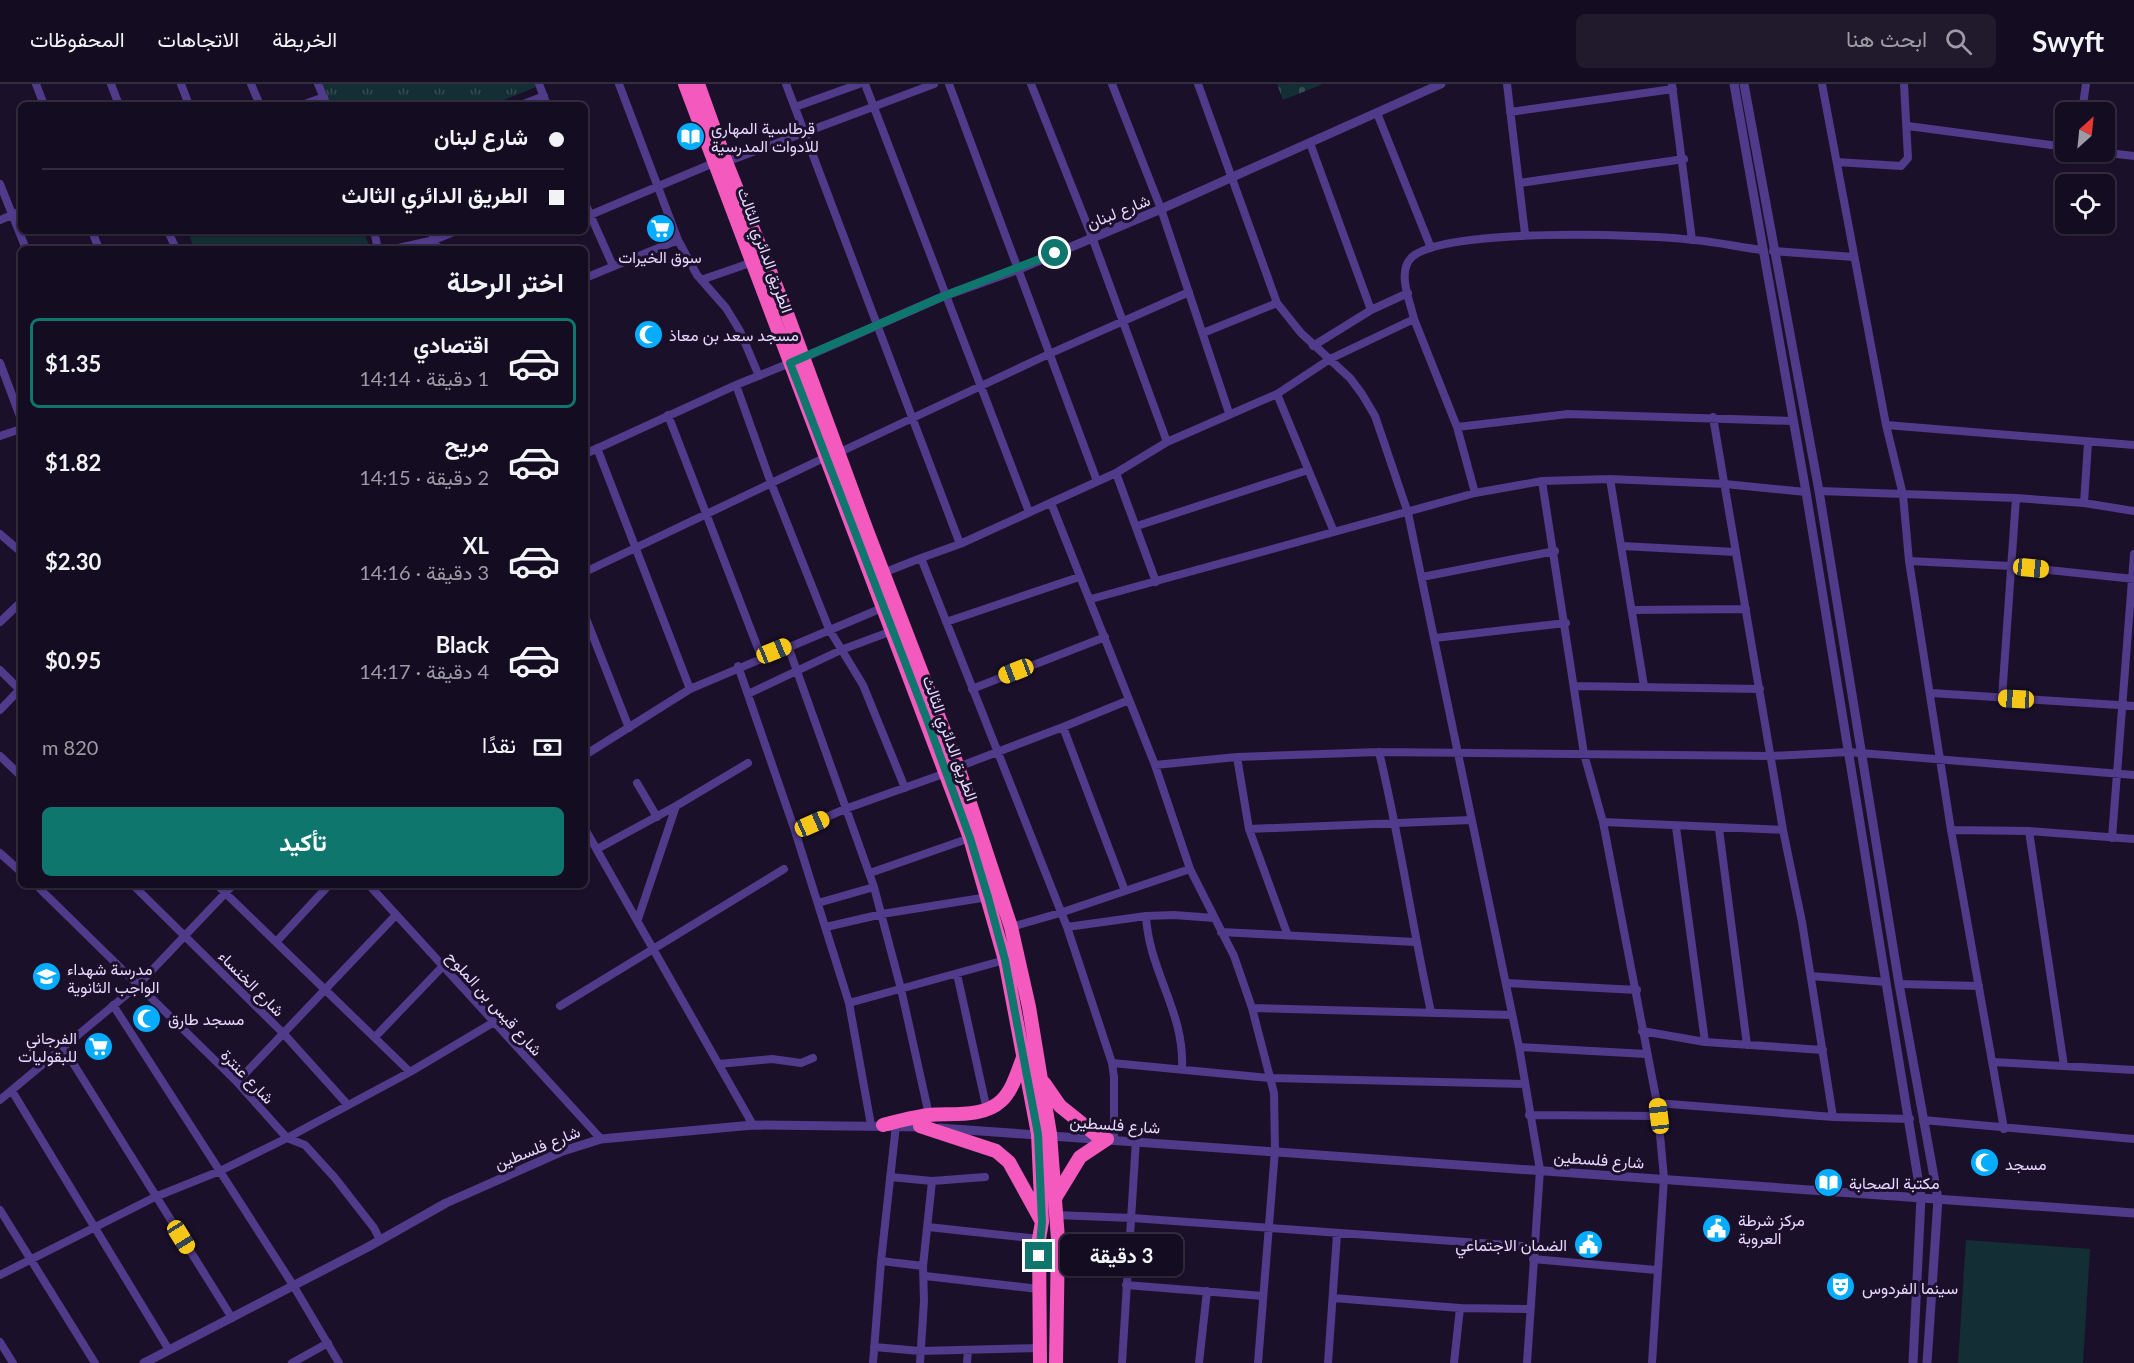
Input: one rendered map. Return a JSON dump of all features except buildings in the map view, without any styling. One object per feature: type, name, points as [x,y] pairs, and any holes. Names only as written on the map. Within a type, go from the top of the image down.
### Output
[{"type":"highway","name":"الطريق الدائري الثالث","points":[[685,84],[786,311],[797,361]]},
{"type":"highway","name":"الطريق الدائري الثالث","points":[[698,84],[753,262],[797,361],[832,455],[882,608],[952,770],[988,897],[1005,960],[1024,1055],[1044,1134],[1055,1197],[1056,1363]]},
{"type":"highway","name":"الطريق الدائري الثالث","points":[[832,455],[883,573],[952,770],[1011,927],[1042,1080],[1044,1134],[1042,1222],[1039,1239],[1040,1363]]},
{"type":"highway","points":[[883,1125],[925,1121],[987,1110],[1002,1100],[1024,1055]]},
{"type":"highway","points":[[1042,1080],[1060,1106],[1107,1139],[1080,1158],[1055,1197]]},
{"type":"highway","points":[[925,1121],[996,1151],[1009,1162],[1042,1222]]},
{"type":"street","points":[[36,84],[43,102]]},
{"type":"street","points":[[111,84],[118,102]]},
{"type":"street","points":[[181,84],[188,102]]},
{"type":"street","points":[[251,84],[259,102]]},
{"type":"street","points":[[318,84],[325,101]]},
{"type":"street","points":[[539,84],[546,102]]},
{"type":"street","points":[[619,84],[678,240],[702,280],[726,308],[740,331],[759,376]]},
{"type":"street","points":[[786,84],[876,328],[960,544]]},
{"type":"street","points":[[795,107],[859,84]]},
{"type":"street","points":[[865,84],[944,296],[1029,512]]},
{"type":"street","points":[[590,215],[721,162],[934,84]]},
{"type":"street","points":[[948,84],[1097,481]]},
{"type":"street","points":[[1031,84],[1092,237],[1167,442]]},
{"type":"street","points":[[1112,84],[1161,209],[1229,413]]},
{"type":"street","points":[[1198,84],[1277,303],[1313,346],[1350,378],[1374,416],[1408,513],[1519,1047],[1540,1170],[1527,1363]]},
{"type":"street","name":"شارع لبنان","points":[[797,361],[944,296],[1018,269],[1161,209],[1442,84]]},
{"type":"street","points":[[1507,84],[1525,234]]},
{"type":"street","points":[[1734,84],[1806,492],[1921,1197],[1913,1363]]},
{"type":"street","points":[[1744,84],[1819,491],[1899,984],[1938,1198],[1927,1363]]},
{"type":"street","points":[[1822,84],[1886,425],[1903,495],[1909,561],[1952,830],[2004,1129]]},
{"type":"street","points":[[1837,162],[1901,166],[1908,158],[1904,84]]},
{"type":"street","points":[[2083,102],[2086,84]]},
{"type":"street","points":[[1510,112],[1673,86],[1684,159],[1692,240]]},
{"type":"street","points":[[529,102],[544,96]]},
{"type":"street","points":[[1377,113],[1431,248]]},
{"type":"street","points":[[1908,126],[2055,146]]},
{"type":"street","points":[[1310,143],[1371,310]]},
{"type":"street","points":[[2115,154],[2134,156]]},
{"type":"street","points":[[1520,183],[1684,159]]},
{"type":"street","points":[[0,184],[17,213],[0,220]]},
{"type":"street","points":[[588,210],[613,266]]},
{"type":"street","points":[[432,234],[437,246]]},
{"type":"street","points":[[407,246],[449,234]]},
{"type":"street","points":[[1475,493],[1457,427],[1414,319],[1404,277],[1406,265],[1412,256],[1431,248],[1476,238],[1525,234],[1692,240],[1762,250]]},
{"type":"street","points":[[588,277],[678,240]]},
{"type":"street","points":[[1773,251],[1854,257]]},
{"type":"street","points":[[702,280],[753,262]]},
{"type":"street","points":[[588,571],[1049,354],[1189,292]]},
{"type":"street","points":[[1313,346],[1371,310],[1408,293]]},
{"type":"street","points":[[1203,333],[1277,303]]},
{"type":"street","points":[[883,573],[960,544],[1116,473],[1167,442],[1277,393],[1330,359],[1414,319]]},
{"type":"street","points":[[588,452],[736,385],[797,361]]},
{"type":"street","points":[[0,363],[18,411]]},
{"type":"street","points":[[736,385],[771,483],[829,629],[863,685],[905,788]]},
{"type":"street","points":[[1277,393],[1334,532]]},
{"type":"street","points":[[1457,427],[1568,414],[1792,421]]},
{"type":"street","points":[[668,415],[760,657]]},
{"type":"street","points":[[1713,417],[1783,830],[1811,976],[1833,1117]]},
{"type":"street","points":[[1886,425],[2134,445]]},
{"type":"street","points":[[0,436],[18,430]]},
{"type":"street","points":[[2084,503],[2088,443]]},
{"type":"street","points":[[597,448],[690,689]]},
{"type":"street","points":[[1137,526],[1308,470]]},
{"type":"street","points":[[1116,473],[1156,582]]},
{"type":"street","points":[[1091,599],[1475,493],[1542,481],[1610,479],[1725,484],[1806,492]]},
{"type":"street","points":[[1610,479],[1644,686]]},
{"type":"street","points":[[1542,481],[1566,623],[1584,754],[1603,822],[1637,990],[1642,1031],[1659,1116],[1664,1178],[1656,1270],[1652,1363]]},
{"type":"street","points":[[1819,491],[2016,498],[2084,503],[2134,511]]},
{"type":"street","points":[[2002,698],[2016,498]]},
{"type":"street","points":[[1051,503],[1155,765],[1190,869],[1234,956],[1252,1008],[1274,1093],[1275,1150],[1258,1363]]},
{"type":"street","points":[[0,534],[18,549]]},
{"type":"street","points":[[1622,546],[1737,552]]},
{"type":"street","points":[[1422,577],[1554,551]]},
{"type":"street","points":[[2112,837],[2134,554]]},
{"type":"street","points":[[921,558],[972,689],[1000,752],[1067,927],[1112,1063],[1114,1077],[1107,1139]]},
{"type":"street","points":[[1909,561],[2011,566],[2133,579]]},
{"type":"street","points":[[946,622],[1079,577]]},
{"type":"street","points":[[0,622],[18,605]]},
{"type":"street","points":[[588,753],[690,689],[738,666],[882,608]]},
{"type":"street","points":[[1633,610],[1746,609]]},
{"type":"street","points":[[1435,638],[1566,623]]},
{"type":"street","points":[[588,624],[629,728]]},
{"type":"street","points":[[748,694],[841,650],[892,631]]},
{"type":"street","points":[[972,689],[1105,636]]},
{"type":"street","points":[[788,646],[870,873],[882,914],[901,988],[925,1121]]},
{"type":"street","points":[[738,666],[826,927],[883,1125],[890,1177],[873,1363]]},
{"type":"street","points":[[0,670],[18,686]]},
{"type":"street","points":[[1575,686],[1760,689]]},
{"type":"street","points":[[0,710],[18,692]]},
{"type":"street","points":[[1931,693],[2134,706]]},
{"type":"street","points":[[795,831],[845,809],[1000,752],[1129,700]]},
{"type":"street","points":[[1063,727],[1125,891]]},
{"type":"street","points":[[1155,765],[1237,757],[1379,752],[1772,756],[1848,752],[2134,775]]},
{"type":"street","points":[[1379,752],[1396,823],[1415,942],[1431,1012]]},
{"type":"street","points":[[0,756],[18,773]]},
{"type":"street","points":[[1237,757],[1249,829],[1288,936]]},
{"type":"street","points":[[597,849],[657,817],[748,763]]},
{"type":"street","points":[[637,783],[657,817]]},
{"type":"street","points":[[638,920],[676,806]]},
{"type":"street","points":[[1249,829],[1471,820]]},
{"type":"street","points":[[1603,822],[1719,829],[1783,830]]},
{"type":"street","points":[[1676,827],[1705,1042]]},
{"type":"street","points":[[1719,829],[1747,1045]]},
{"type":"street","points":[[1952,830],[2029,831],[2134,839]]},
{"type":"street","points":[[2029,831],[2064,1066]]},
{"type":"street","points":[[588,834],[753,1125]]},
{"type":"street","points":[[870,873],[970,838]]},
{"type":"street","points":[[0,853],[18,869]]},
{"type":"street","points":[[560,1006],[784,869]]},
{"type":"street","points":[[1011,927],[1190,869]]},
{"type":"street","points":[[818,903],[874,887]]},
{"type":"street","name":"شارع عنترة","points":[[40,888],[237,1082],[287,1138],[305,1145],[374,1228],[380,1240]]},
{"type":"street","name":"شارع الخنساء","points":[[136,888],[284,1033],[347,1104]]},
{"type":"street","points":[[220,888],[326,988],[410,1072]]},
{"type":"street","points":[[0,1100],[138,985],[230,888]]},
{"type":"street","points":[[277,941],[326,888]]},
{"type":"street","name":"شارع قيس بن الملوح","points":[[372,888],[601,1139]]},
{"type":"street","points":[[826,927],[882,914],[988,897]]},
{"type":"street","points":[[237,1082],[396,915]]},
{"type":"street","points":[[1067,927],[1146,916],[1174,915],[1214,918]]},
{"type":"street","points":[[1146,916],[1151,951],[1184,1044],[1182,1069]]},
{"type":"street","points":[[1221,932],[1415,942]]},
{"type":"street","points":[[849,1003],[1005,960]]},
{"type":"street","points":[[375,1037],[443,966]]},
{"type":"street","points":[[957,974],[987,1110]]},
{"type":"street","points":[[1811,976],[1886,982]]},
{"type":"street","points":[[1506,983],[1637,990]]},
{"type":"street","points":[[1899,984],[1979,986]]},
{"type":"street","points":[[113,1005],[293,1285],[339,1363]]},
{"type":"street","points":[[1252,1008],[1512,1015]]},
{"type":"street","points":[[0,1275],[155,1197],[220,1171],[287,1138],[410,1072],[494,1022]]},
{"type":"street","points":[[1642,1031],[1705,1042],[1823,1050]]},
{"type":"street","points":[[63,1047],[232,1318]]},
{"type":"street","points":[[1519,1047],[1646,1053]]},
{"type":"street","points":[[719,1064],[772,1059],[801,1063],[813,1058]]},
{"type":"street","points":[[1993,1062],[2134,1070]]},
{"type":"street","points":[[1112,1063],[1269,1078],[1525,1084]]},
{"type":"street","points":[[12,1090],[169,1350]]},
{"type":"street","points":[[1657,1103],[1833,1117],[1910,1119]]},
{"type":"street","points":[[1529,1115],[1659,1116]]},
{"type":"street","points":[[1923,1120],[2134,1139]]},
{"type":"street","name":"شارع فلسطين","points":[[925,1121],[1107,1139],[2134,1213]]},
{"type":"street","name":"شارع فلسطين","points":[[144,1363],[446,1203],[563,1150],[601,1139],[753,1125],[883,1125]]},
{"type":"street","points":[[1122,1363],[1136,1140]]},
{"type":"street","points":[[890,1177],[932,1181],[985,1177]]},
{"type":"street","points":[[920,1363],[925,1276],[923,1266],[932,1181]]},
{"type":"street","points":[[0,1210],[95,1363]]},
{"type":"street","points":[[1056,1215],[1132,1218],[1535,1247]]},
{"type":"street","points":[[928,1227],[1039,1239]]},
{"type":"street","points":[[1328,1363],[1337,1234]]},
{"type":"street","points":[[1533,1258],[1656,1270]]},
{"type":"street","points":[[881,1261],[923,1266]]},
{"type":"street","points":[[925,1276],[1039,1289]]},
{"type":"street","points":[[1917,1280],[1933,1281]]},
{"type":"street","points":[[1126,1285],[1263,1296]]},
{"type":"street","points":[[1199,1363],[1207,1291]]},
{"type":"street","points":[[1333,1298],[1460,1308],[1530,1309]]},
{"type":"street","points":[[1454,1363],[1460,1308]]},
{"type":"street","points":[[0,1342],[13,1363]]},
{"type":"street","points":[[292,1363],[328,1343]]},
{"type":"street","points":[[874,1347],[921,1351],[1040,1348]]},
{"type":"street","points":[[967,1363],[968,1350]]},
{"type":"green space","points":[[321,84],[535,84],[536,87],[498,102],[328,102]]},
{"type":"green space","points":[[1277,84],[1323,84],[1283,100]]},
{"type":"green space","points":[[189,234],[364,234],[369,245],[366,246],[193,246]]},
{"type":"green space","points":[[1966,1240],[2090,1249],[2083,1363],[1958,1363]]},
{"type":"place","name":"قرطاسية المهاري للادوات المدرسية","points":[[690,136]]},
{"type":"place","name":"سوق الخيرات","points":[[660,228]]},
{"type":"place","name":"مسجد سعد بن معاذ","points":[[648,334]]},
{"type":"place","name":"مدرسة شهداء الواجب الثانوية","points":[[46,977]]},
{"type":"place","name":"مسجد طارق","points":[[147,1018]]},
{"type":"place","name":"الفرجاني للبقوليات","points":[[98,1046]]},
{"type":"place","name":"مسجد","points":[[1984,1163]]},
{"type":"place","name":"مكتبة الصحابة","points":[[1828,1182]]},
{"type":"place","name":"مركز شرطة العروبة","points":[[1717,1228]]},
{"type":"place","name":"الضمان الاجتماعي","points":[[1588,1244]]},
{"type":"place","name":"سينما الفردوس","points":[[1841,1287]]},
{"type":"route","points":[[1039,1256],[1042,1222],[1038,1134],[1005,960],[988,897],[970,838],[906,663],[882,608],[790,363],[876,328],[944,296],[1055,253]]}]
